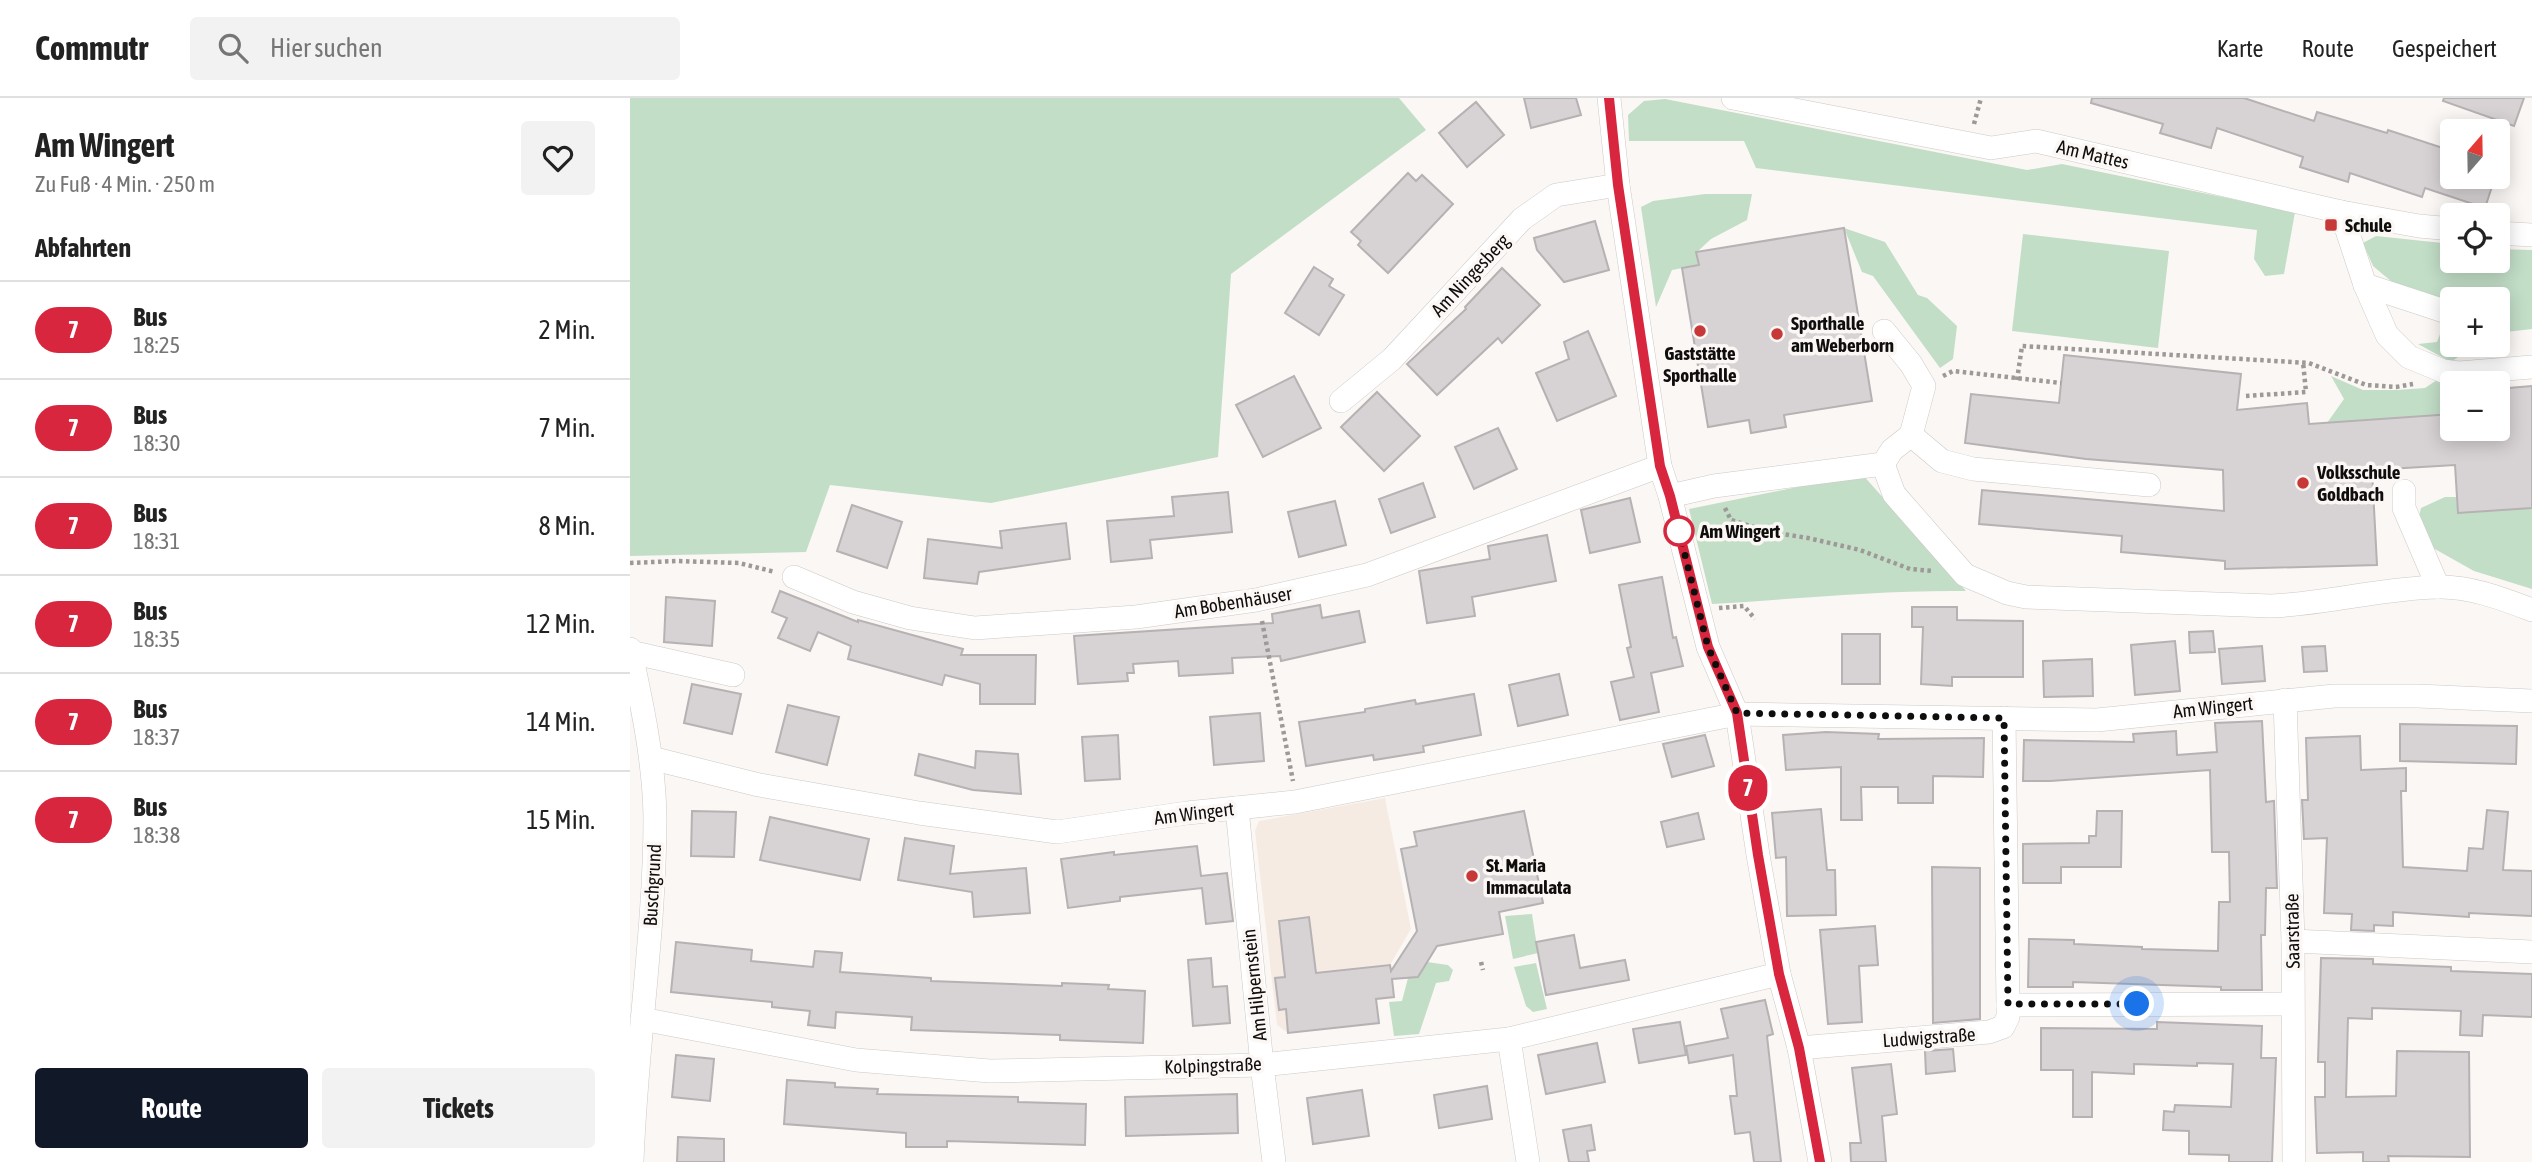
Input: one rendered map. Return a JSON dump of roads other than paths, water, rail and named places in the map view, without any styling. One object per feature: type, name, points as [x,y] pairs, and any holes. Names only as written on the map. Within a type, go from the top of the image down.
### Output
[{"type":"street","points":[[1609,98],[1618,185],[1660,466],[1708,647],[1737,713],[1779,974],[1799,1048],[1820,1162]]},
{"type":"street","name":"Am Mattes","points":[[1732,98],[1991,148],[2036,141],[2341,212],[2440,228]]},
{"type":"street","name":"Am Ningesberg","points":[[1341,401],[1392,359],[1522,219],[1556,195],[1618,185]]},
{"type":"street","points":[[2341,212],[2365,285],[2387,335],[2409,357],[2443,371],[2459,373],[2532,367]]},
{"type":"street","points":[[2510,234],[2532,235]]},
{"type":"street","points":[[2365,285],[2440,310]]},
{"type":"street","points":[[1670,496],[1714,486],[1883,464],[1892,450],[1910,435],[1924,386],[1911,364],[1884,331]]},
{"type":"street","points":[[1910,435],[1942,461],[1973,469],[2149,485]]},
{"type":"street","points":[[1883,464],[1894,494],[1965,575],[2007,593],[2026,597],[2271,606],[2438,587],[2492,596],[2532,610]]},
{"type":"street","name":"Am Bobenhäuser","points":[[794,577],[853,602],[910,618],[975,628],[1136,617],[1256,600],[1367,575],[1660,466]]},
{"type":"street","points":[[2404,492],[2404,508],[2438,587]]},
{"type":"street","name":"Buschgrund","points":[[632,1162],[642,1019],[638,968],[654,870],[655,815],[651,758],[630,651],[733,675]]},
{"type":"street","name":"Am Wingert","points":[[651,758],[772,787],[919,813],[1057,832],[1295,803],[1737,713],[2096,720],[2334,696],[2532,701]]},
{"type":"street","name":"Saarstraße","points":[[2285,700],[2293,940],[2294,1162]]},
{"type":"street","points":[[2004,718],[2008,1004],[2292,1004]]},
{"type":"street","name":"Am Hilpernstein","points":[[1237,808],[1274,1162]]},
{"type":"street","points":[[2293,940],[2532,952]]},
{"type":"street","name":"Kolpingstraße","points":[[642,1019],[856,1060],[990,1071],[1262,1065],[1509,1039],[1779,974]]},
{"type":"street","name":"Ludwigstraße","points":[[1799,1048],[1989,1032],[2003,1027],[2008,1017],[2008,1004]]},
{"type":"street","points":[[1509,1039],[1528,1162]]},
{"type":"place","name":"Schule","points":[[2331,225]]},
{"type":"place","name":"Gaststätte Sporthalle","points":[[1700,331]]},
{"type":"place","name":"Sporthalle am Weberborn","points":[[1777,334]]},
{"type":"place","name":"Volksschule Goldbach","points":[[2303,483]]},
{"type":"place","name":"Am Wingert","points":[[1679,531]]},
{"type":"place","name":"St. Maria Immaculata","points":[[1472,876]]}]
